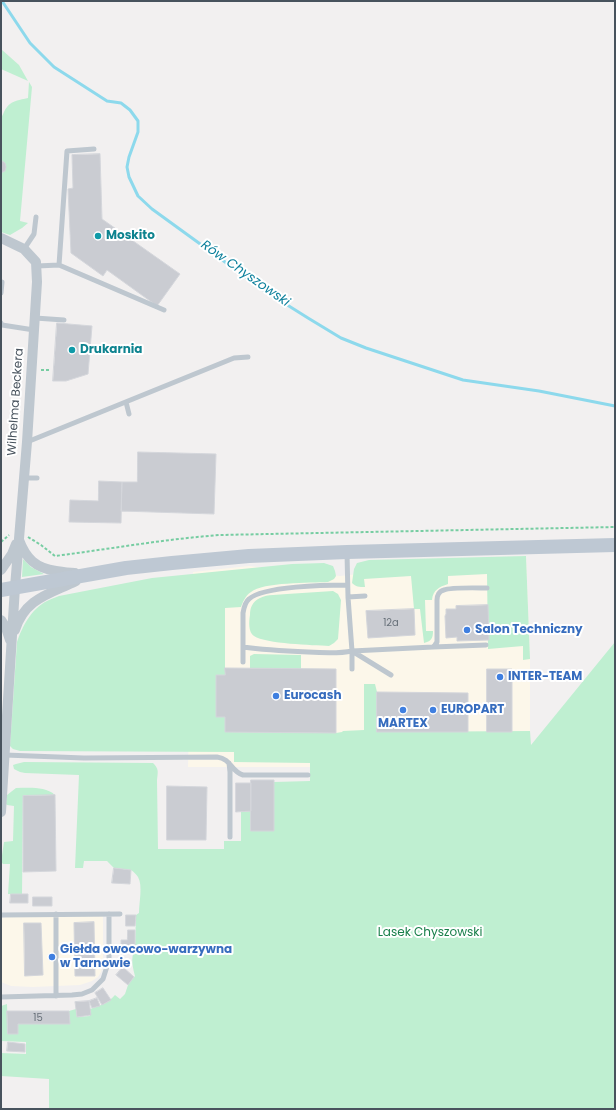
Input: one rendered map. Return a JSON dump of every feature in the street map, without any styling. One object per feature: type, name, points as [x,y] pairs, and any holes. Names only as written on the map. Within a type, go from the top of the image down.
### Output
[{"type":"main road","points":[[1,590],[126,568],[249,556],[347,552],[615,546]]},
{"type":"street","points":[[1,238],[24,248],[36,262],[36,266]]},
{"type":"street","name":"Wilhelma Beckera","points":[[12,644],[18,536],[27,442],[35,318],[37,282],[36,266]]},
{"type":"street","points":[[1,570],[12,554],[18,536]]},
{"type":"street","points":[[18,536],[22,548],[28,558],[38,566],[48,570],[91,574]]},
{"type":"street","points":[[1,812],[3,755],[12,644],[17,626],[23,613],[32,603],[53,590],[91,574]]},
{"type":"street","points":[[1,620],[6,628],[12,644]]},
{"type":"lane","points":[[59,265],[67,150],[94,149]]},
{"type":"lane","points":[[24,248],[34,234],[36,217]]},
{"type":"lane","points":[[36,266],[59,265],[164,310]]},
{"type":"lane","points":[[1,293],[2,282]]},
{"type":"lane","points":[[35,318],[64,320]]},
{"type":"lane","points":[[1,323],[2,326],[34,330]]},
{"type":"lane","points":[[27,442],[234,358],[248,356]]},
{"type":"lane","points":[[126,402],[129,414]]},
{"type":"lane","points":[[24,478],[37,478]]},
{"type":"lane","points":[[347,552],[347,585],[352,669]]},
{"type":"lane","points":[[243,662],[243,612],[244,606],[250,598],[263,592],[312,586],[347,585]]},
{"type":"lane","points":[[433,647],[437,642],[438,595],[448,589],[487,588]]},
{"type":"lane","points":[[348,598],[365,596]]},
{"type":"lane","points":[[243,647],[269,650],[345,653],[352,651],[486,645]]},
{"type":"lane","points":[[352,651],[391,675]]},
{"type":"lane","points":[[3,755],[84,758],[217,757],[228,762],[236,772],[243,775],[308,775]]},
{"type":"lane","points":[[228,762],[230,766],[230,837]]},
{"type":"lane","points":[[56,914],[56,996]]},
{"type":"lane","points":[[1,997],[82,994],[92,990],[103,979],[109,960],[109,914]]},
{"type":"lane","points":[[1,915],[120,914]]},
{"type":"path","points":[[38,370],[50,370]]},
{"type":"path","points":[[1,542],[18,536],[41,545],[55,556],[140,543],[220,535],[615,527]]},
{"type":"shaded area","points":[[526,556],[530,659],[530,745],[329,767],[188,767],[193,572],[249,566],[340,576]]},
{"type":"shaded area","name":"Giełda owocowo-warzywna w Tarnowie","points":[[103,916],[103,964],[98,977],[92,981],[80,985],[33,987],[11,986],[1,982],[1,918]]},
{"type":"green space","points":[[1,49],[19,65],[28,81],[1,69]]},
{"type":"green space","points":[[29,82],[32,87],[20,221],[28,223],[10,235],[1,232],[1,119],[10,104],[28,98]]},
{"type":"green space","points":[[526,556],[530,659],[523,660],[523,646],[488,649],[487,574],[448,576],[448,584],[437,589],[432,600],[425,600],[426,631],[433,631],[433,636],[424,643],[420,609],[414,609],[411,576],[364,579],[365,587],[352,583],[354,569],[357,563],[369,560]]},
{"type":"green space","points":[[23,559],[31,567],[44,574],[22,577]]},
{"type":"green space","name":"Lasek Chyszowski","points":[[324,563],[333,566],[335,571],[336,576],[328,582],[266,586],[249,594],[244,599],[241,607],[225,608],[225,675],[216,675],[216,717],[225,717],[225,732],[336,733],[343,731],[364,730],[364,684],[375,684],[377,692],[377,732],[530,731],[531,745],[615,642],[615,1109],[49,1109],[49,1079],[1,1076],[1,1053],[26,1054],[26,1042],[1,1041],[1,1006],[7,1004],[8,1034],[17,1034],[18,1024],[69,1024],[69,1011],[76,1009],[77,1017],[90,1016],[90,1009],[104,1004],[115,995],[120,999],[125,994],[128,985],[135,976],[132,960],[135,950],[136,915],[139,913],[140,894],[138,877],[131,870],[114,868],[107,861],[84,861],[83,868],[75,868],[79,775],[25,773],[14,769],[13,765],[24,762],[153,763],[158,772],[158,849],[224,849],[224,841],[241,841],[241,812],[251,811],[274,782],[310,781],[310,763],[234,762],[234,752],[20,751],[13,749],[10,746],[17,642],[28,619],[41,604],[59,596],[152,578],[292,564]]},
{"type":"green space","points":[[333,591],[338,594],[341,600],[338,639],[329,646],[290,644],[269,641],[260,639],[252,634],[249,623],[250,612],[253,603],[260,598],[273,595]]},
{"type":"green space","points":[[254,654],[301,655],[301,669],[250,668],[250,656]]},
{"type":"green space","points":[[16,788],[42,789],[55,795],[23,796],[22,894],[8,894],[10,864],[3,864],[1,862],[4,842],[13,841],[14,806],[6,804],[7,795]]},
{"type":"building","name":"Moskito","points":[[100,154],[102,219],[180,274],[157,306],[107,270],[103,276],[71,253],[68,189],[73,188],[72,155]]},
{"type":"building","points":[[1,160],[5,163],[6,167],[5,171],[1,173]]},
{"type":"building","name":"Drukarnia","points":[[57,323],[92,326],[88,374],[66,381],[53,381]]},
{"type":"building","points":[[138,452],[216,454],[214,514],[121,511],[122,482],[137,482]]},
{"type":"building","points":[[99,481],[122,482],[121,523],[69,522],[70,500],[98,501]]},
{"type":"building","name":"Salon Techniczny","points":[[488,605],[489,640],[457,641],[457,637],[446,638],[446,609],[456,609],[456,606]]},
{"type":"building","points":[[414,609],[415,635],[368,638],[366,611]]},
{"type":"building","name":"Eurocash","points":[[225,668],[336,669],[336,733],[225,732],[225,717],[216,717],[216,675],[225,675]]},
{"type":"building","points":[[487,669],[512,669],[512,732],[487,732]]},
{"type":"building","points":[[377,692],[468,693],[468,732],[377,732]]},
{"type":"building","points":[[251,780],[274,780],[274,831],[251,831]]},
{"type":"building","points":[[236,783],[251,783],[251,811],[236,812]]},
{"type":"building","points":[[167,786],[207,787],[206,840],[167,840]]},
{"type":"building","points":[[55,795],[56,871],[23,872],[23,796]]},
{"type":"building","points":[[114,868],[131,870],[130,884],[112,883]]},
{"type":"building","points":[[11,894],[28,894],[28,903],[10,903]]},
{"type":"building","points":[[33,897],[52,897],[52,906],[33,906]]},
{"type":"building","points":[[126,915],[136,915],[135,926],[126,926]]},
{"type":"building","points":[[94,922],[95,976],[75,976],[74,923]]},
{"type":"building","points":[[24,923],[41,923],[43,975],[25,976]]},
{"type":"building","points":[[128,930],[135,930],[135,950],[121,950],[121,940],[127,940]]},
{"type":"building","points":[[123,967],[134,977],[128,985],[116,975]]},
{"type":"building","points":[[103,988],[111,1000],[102,1005],[95,993]]},
{"type":"building","points":[[97,998],[100,1006],[92,1008],[89,1001]]},
{"type":"building","points":[[89,1001],[91,1015],[77,1017],[75,1002]]},
{"type":"building","points":[[7,1011],[69,1011],[70,1024],[18,1024],[18,1034],[8,1034]]},
{"type":"building","points":[[8,1042],[25,1044],[25,1052],[7,1051]]},
{"type":"waterway","name":"Rów Chyszowski","points":[[2,1],[30,43],[54,67],[107,101],[121,103],[130,110],[138,121],[138,132],[127,167],[129,177],[138,196],[152,209],[265,291],[341,338],[366,348],[463,380],[539,391],[615,406]]},
{"type":"place","name":"Moskito","points":[[98,236]]},
{"type":"place","name":"Drukarnia","points":[[72,350]]},
{"type":"place","name":"Salon Techniczny","points":[[467,630]]},
{"type":"place","name":"INTER-TEAM","points":[[500,677]]},
{"type":"place","name":"Eurocash","points":[[276,696]]},
{"type":"place","name":"MARTEX","points":[[403,710]]},
{"type":"place","name":"EUROPART","points":[[433,710]]},
{"type":"place","name":"Giełda owocowo-warzywna w Tarnowie","points":[[52,957]]}]
